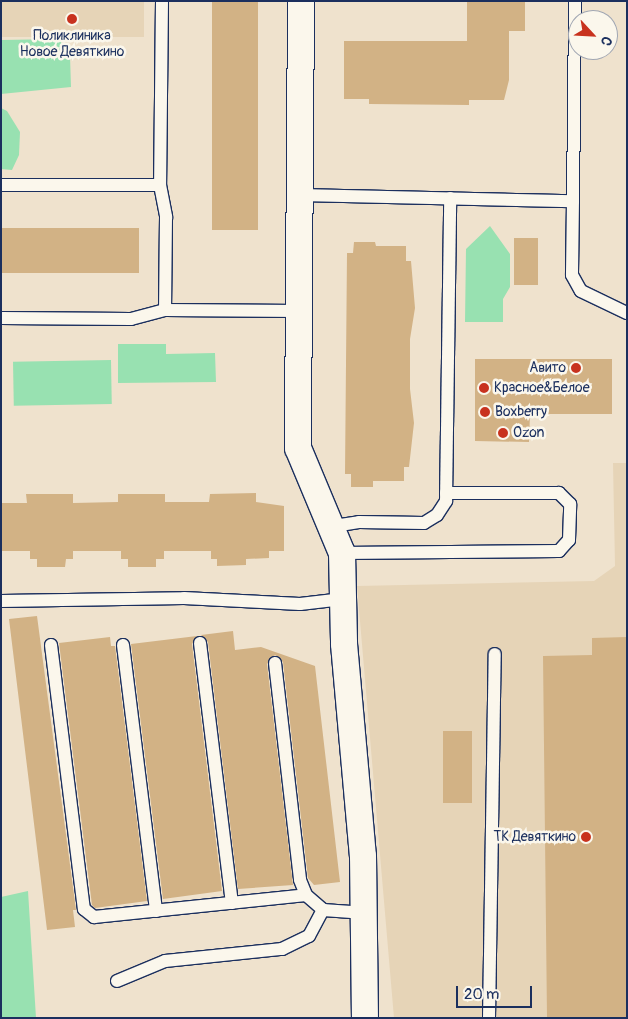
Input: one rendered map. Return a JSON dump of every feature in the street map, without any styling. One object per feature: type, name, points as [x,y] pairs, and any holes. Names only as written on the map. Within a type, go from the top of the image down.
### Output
[{"type":"street","points":[[301,1],[298,448],[302,464],[334,526],[342,553],[343,599],[363,856],[362,914],[365,1018]]},
{"type":"lane","points":[[162,1],[160,185],[166,217],[164,310]]},
{"type":"lane","points":[[575,1],[572,275],[581,291],[627,313]]},
{"type":"lane","points":[[1,185],[160,185]]},
{"type":"lane","points":[[300,195],[573,201]]},
{"type":"lane","points":[[334,526],[359,522],[424,523],[437,515],[446,502],[450,198]]},
{"type":"lane","points":[[1,318],[131,319],[164,310],[299,312]]},
{"type":"lane","points":[[342,553],[559,551],[569,540],[570,504],[559,493],[446,493]]},
{"type":"lane","points":[[1,601],[184,598],[300,604],[343,599]]},
{"type":"lane","points":[[200,643],[232,903]]},
{"type":"lane","points":[[51,645],[84,909],[94,917],[306,895]]},
{"type":"lane","points":[[123,645],[156,911]]},
{"type":"lane","points":[[488,1018],[495,654]]},
{"type":"lane","points":[[275,663],[300,880],[306,895],[323,910],[362,914]]},
{"type":"lane","points":[[117,980],[165,961],[282,949],[309,936],[323,910]]},
{"type":"shaded area","name":"Поликлиника Новое Девяткино","points":[[1,1],[144,1],[144,37],[1,37]]},
{"type":"shaded area","points":[[613,463],[627,463],[627,1018],[394,1018],[357,586],[594,581],[615,566]]},
{"type":"green space","points":[[59,39],[70,56],[71,87],[1,94],[1,40]]},
{"type":"green space","points":[[1,108],[7,111],[20,132],[19,155],[12,170],[1,169]]},
{"type":"green space","points":[[490,226],[510,254],[510,287],[503,299],[503,322],[465,322],[466,249]]},
{"type":"green space","points":[[118,344],[166,344],[166,354],[215,353],[216,382],[118,383]]},
{"type":"green space","points":[[111,360],[112,404],[14,406],[13,362]]},
{"type":"green space","points":[[28,891],[36,1018],[1,1018],[1,897]]},
{"type":"building","points":[[212,1],[258,1],[258,230],[212,230]]},
{"type":"building","points":[[467,1],[525,1],[525,31],[509,31],[509,80],[504,100],[469,100],[469,105],[369,104],[369,99],[344,99],[344,41],[467,41]]},
{"type":"building","points":[[1,228],[139,228],[139,273],[1,273]]},
{"type":"building","points":[[514,238],[538,238],[538,285],[514,285]]},
{"type":"building","points":[[354,242],[375,242],[376,246],[406,246],[406,261],[411,261],[415,308],[410,339],[410,389],[414,423],[409,467],[404,467],[404,481],[373,481],[373,487],[351,487],[351,474],[345,474],[347,253],[353,253]]},
{"type":"building","points":[[475,359],[612,359],[612,414],[530,414],[529,442],[475,441]]},
{"type":"building","points":[[256,493],[256,502],[284,506],[284,551],[269,551],[269,558],[246,559],[246,565],[217,566],[217,559],[211,559],[211,551],[164,551],[164,559],[156,559],[156,567],[128,567],[128,559],[121,559],[121,551],[73,551],[73,559],[66,559],[65,567],[37,567],[37,559],[30,559],[30,551],[1,551],[1,503],[27,503],[26,494],[73,494],[73,503],[118,502],[118,494],[165,494],[165,502],[209,502],[210,494]]},
{"type":"building","points":[[37,616],[76,910],[73,910],[75,927],[47,930],[9,619]]},
{"type":"building","points":[[233,631],[235,650],[261,647],[315,666],[340,882],[314,885],[308,878],[283,662],[275,655],[267,664],[293,885],[238,889],[208,642],[201,635]]},
{"type":"building","points":[[197,636],[192,644],[222,891],[163,899],[131,644]]},
{"type":"building","points":[[110,637],[111,646],[115,646],[147,901],[95,908],[92,905],[59,643]]},
{"type":"building","name":"ТК Девяткино","points":[[627,637],[627,1018],[547,1018],[543,656],[592,655],[592,638]]},
{"type":"building","points":[[443,731],[472,731],[472,803],[443,803]]},
{"type":"place","name":"Поликлиника Новое Девяткино","points":[[72,19]]},
{"type":"place","name":"Авито","points":[[576,368]]},
{"type":"place","name":"Красное&Белое","points":[[484,388]]},
{"type":"place","name":"Boxberry","points":[[485,412]]},
{"type":"place","name":"Ozon","points":[[503,433]]},
{"type":"place","name":"ТК Девяткино","points":[[586,837]]}]
